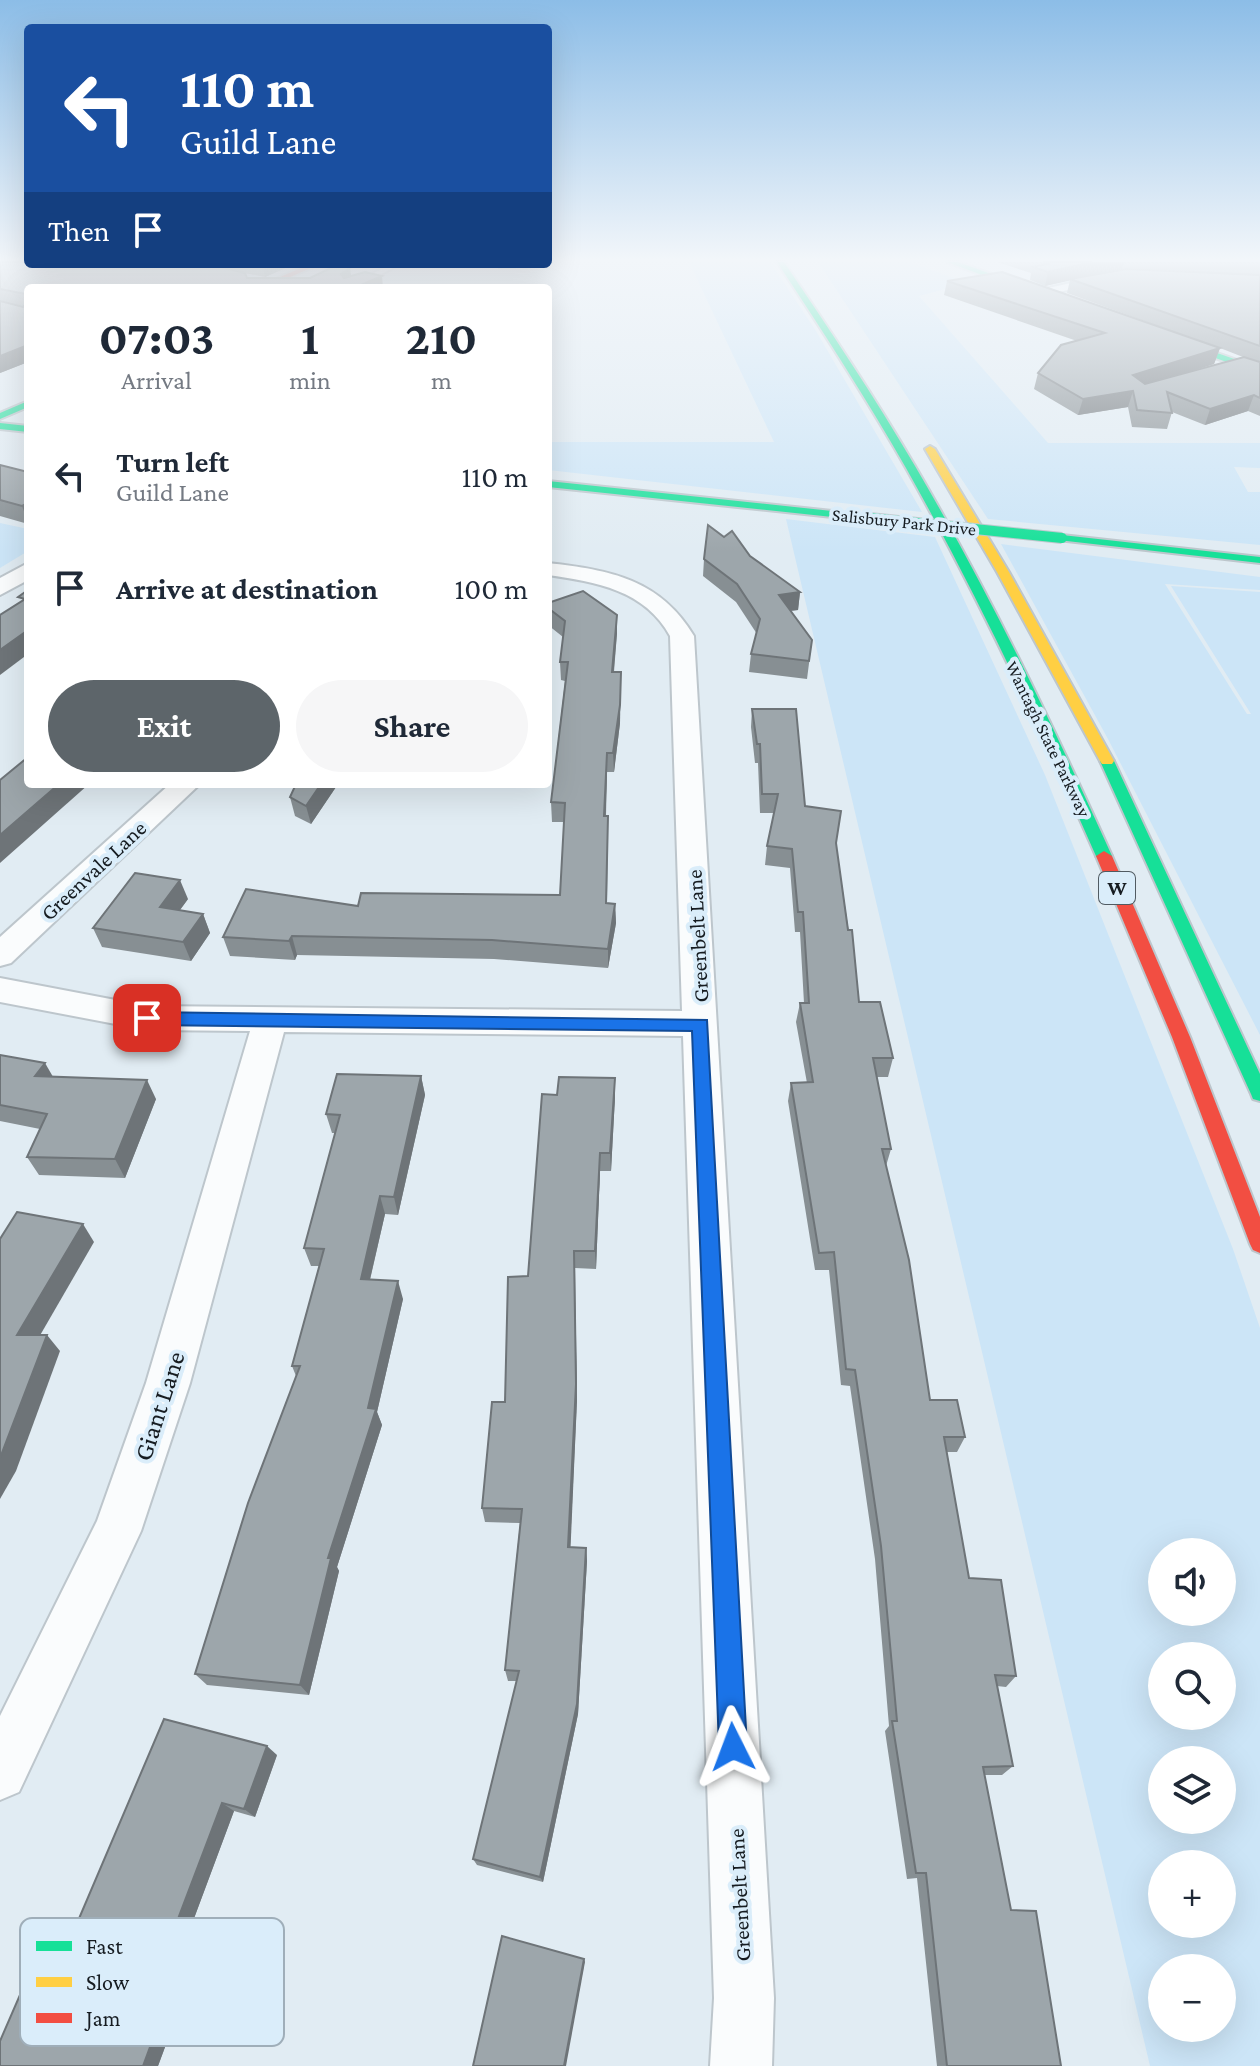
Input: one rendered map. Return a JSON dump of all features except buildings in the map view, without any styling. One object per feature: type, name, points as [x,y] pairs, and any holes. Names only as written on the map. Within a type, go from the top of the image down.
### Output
[{"type":"main road","name":"Wantagh State Parkway","points":[[842,358],[892,436],[1014,666],[1099,847],[1209,1104],[1260,1244]]},
{"type":"main road","points":[[1224,358],[1260,371]]},
{"type":"main road","points":[[6,392],[24,385]]},
{"type":"main road","points":[[0,416],[24,406]]},
{"type":"main road","points":[[0,426],[24,429]]},
{"type":"main road","name":"Wantagh State Parkway","points":[[922,436],[1003,572],[1105,758],[1260,1094]]},
{"type":"main road","name":"Salisbury Park Drive","points":[[552,484],[1260,560]]},
{"type":"street","points":[[1212,371],[1240,364]]},
{"type":"street","name":"Greenbelt Lane","points":[[552,570],[599,576],[639,591],[674,618],[682,636],[744,1998],[741,2066]]},
{"type":"street","points":[[0,588],[24,573]]},
{"type":"street","name":"Greenvale Lane","points":[[0,955],[182,788]]},
{"type":"street","points":[[0,990],[147,1018],[270,1022],[701,1024]]},
{"type":"street","name":"Giant Lane","points":[[0,1773],[117,1531],[168,1383],[270,1022]]},
{"type":"shaded area","points":[[735,358],[832,358],[922,512],[552,470],[552,442],[774,442]]},
{"type":"shaded area","points":[[882,358],[974,358],[1048,443],[1260,443],[1260,468],[1234,467],[1248,492],[1260,492],[1260,545],[988,519]]},
{"type":"shaded area","points":[[786,519],[935,537],[1045,775],[1233,1249],[1260,1328],[1260,2066],[1150,2066]]},
{"type":"shaded area","points":[[0,523],[24,528],[24,553],[0,568]]},
{"type":"shaded area","points":[[1001,544],[1260,577],[1260,590],[1165,584],[1247,714],[1251,714],[1171,586],[1260,592],[1260,1035],[1108,739]]},
{"type":"traffic: fast","points":[[844,358],[911,468],[971,577],[1027,688],[1104,856]]},
{"type":"traffic: fast","points":[[1225,358],[1260,371]]},
{"type":"traffic: fast","points":[[0,416],[24,406]]},
{"type":"traffic: fast","points":[[0,426],[24,429]]},
{"type":"traffic: fast","points":[[552,484],[870,518]]},
{"type":"traffic: fast","points":[[870,518],[1062,538]]},
{"type":"traffic: fast","points":[[1062,538],[1260,560]]},
{"type":"traffic: fast","points":[[1107,761],[1260,1094]]},
{"type":"traffic: slow","points":[[930,449],[1003,572],[1107,761]]},
{"type":"traffic: jam","points":[[1104,856],[1181,1037],[1260,1244]]},
{"type":"route","points":[[147,1018],[270,1022],[701,1024],[733,1747]]}]
